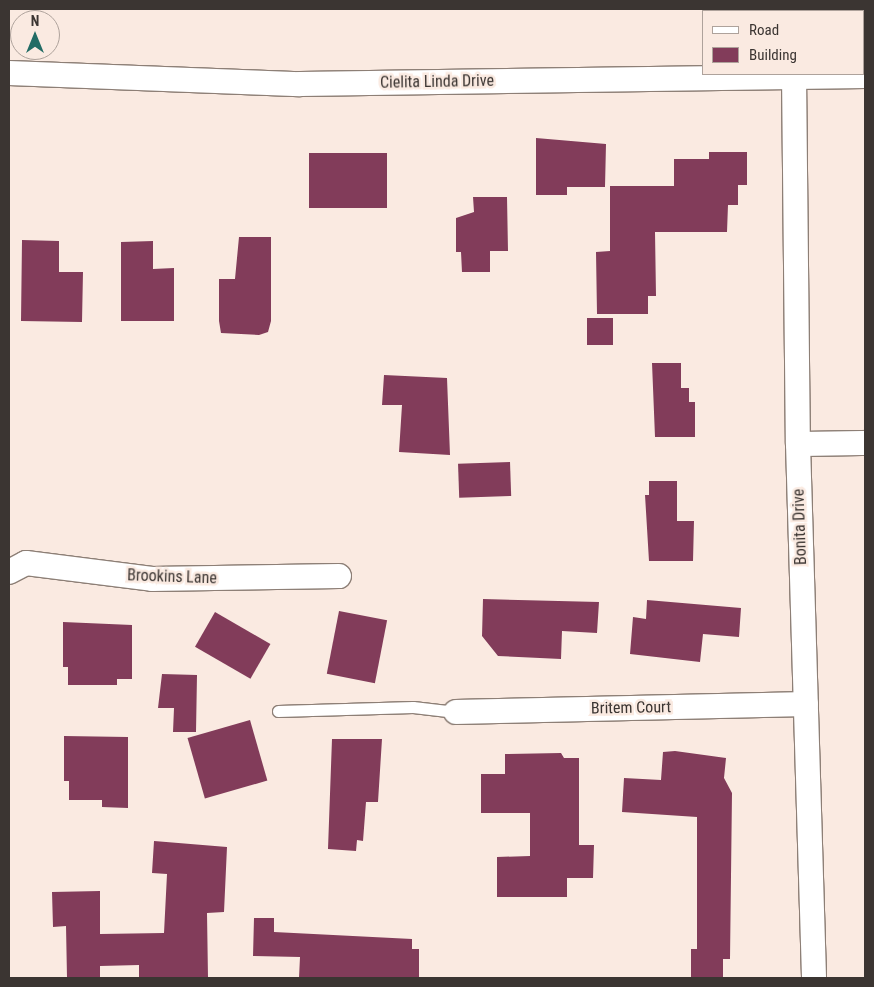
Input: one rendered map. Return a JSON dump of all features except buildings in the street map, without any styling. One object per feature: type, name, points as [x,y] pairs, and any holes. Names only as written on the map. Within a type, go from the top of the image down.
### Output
[{"type":"street","name":"Cielita Linda Drive","points":[[9,74],[300,84],[794,75],[865,76]]},
{"type":"street","name":"Bonita Drive","points":[[794,75],[798,444],[814,978]]},
{"type":"street","points":[[798,444],[865,443]]},
{"type":"street","name":"Brookins Lane","points":[[9,572],[26,563],[152,579],[339,576]]},
{"type":"street","name":"Britem Court","points":[[456,712],[806,704]]},
{"type":"lane","points":[[278,711],[413,707],[456,712]]}]
